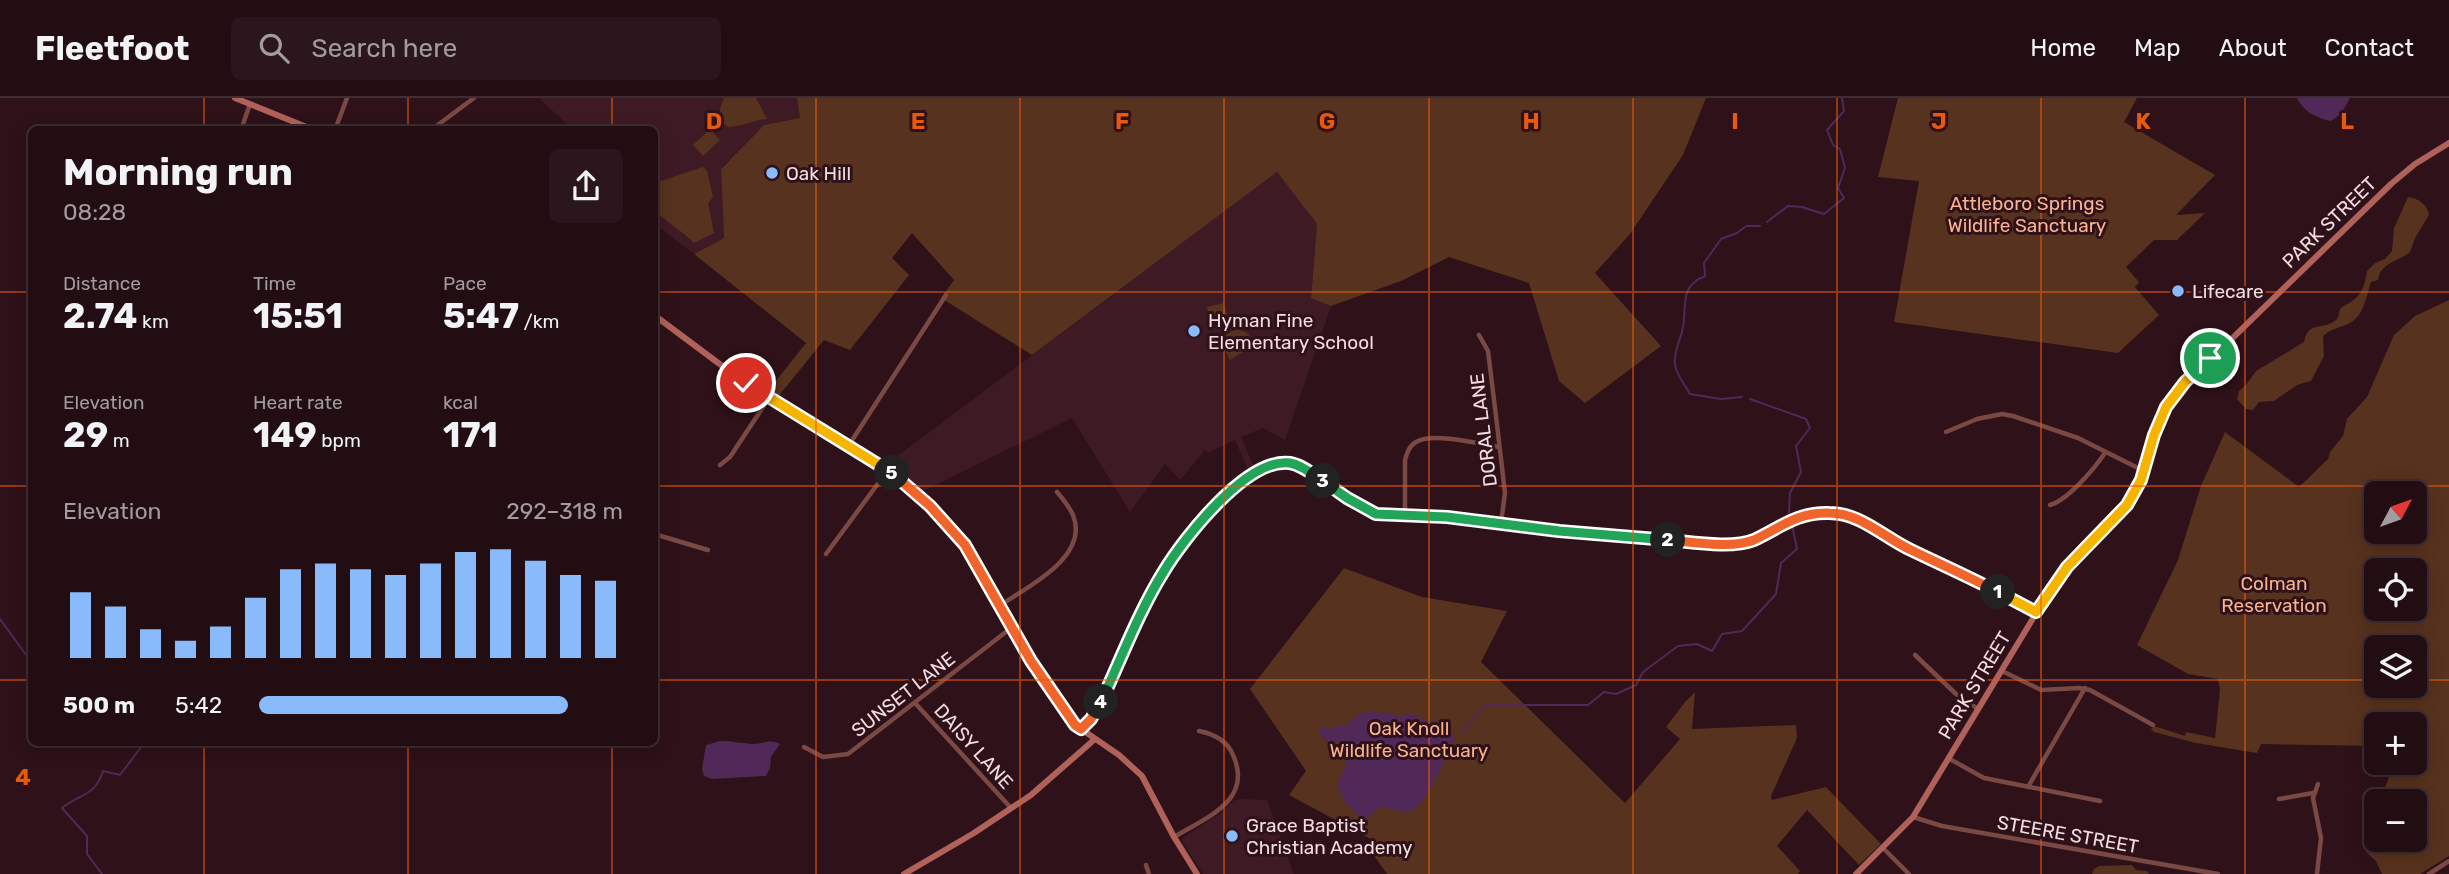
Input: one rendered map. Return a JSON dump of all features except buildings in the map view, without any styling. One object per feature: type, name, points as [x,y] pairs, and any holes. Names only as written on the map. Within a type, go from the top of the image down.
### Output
[{"type":"main road","points":[[234,98],[304,126]]},
{"type":"main road","name":"PARK STREET","points":[[1856,874],[1913,817],[2036,612],[2067,567],[2127,505],[2138,487],[2159,420],[2185,382],[2398,178],[2414,164],[2449,144]]},
{"type":"main road","points":[[658,318],[725,369],[888,470],[952,529],[965,545],[1011,628],[1060,705],[1081,729],[1119,755],[1142,776],[1197,874]]},
{"type":"main road","points":[[904,874],[1012,809],[1094,739]]},
{"type":"street","points":[[336,126],[346,98]]},
{"type":"street","points":[[436,126],[474,98]]},
{"type":"street","points":[[242,126],[250,104]]},
{"type":"street","points":[[849,445],[947,295]]},
{"type":"street","name":"DORAL LANE","points":[[1479,335],[1488,351],[1505,493],[1501,523]]},
{"type":"street","points":[[720,465],[730,457],[769,398]]},
{"type":"street","points":[[1946,432],[1977,419],[2004,415],[2025,419],[2078,438],[2144,471]]},
{"type":"street","points":[[1405,516],[1405,460],[1413,443],[1427,438],[1499,447]]},
{"type":"street","points":[[2050,505],[2059,502],[2105,453]]},
{"type":"street","points":[[1081,729],[1097,711],[1163,571],[1220,501],[1246,477],[1277,464],[1296,464],[1376,514],[1447,517],[1590,534],[1727,544],[1754,540],[1796,517],[1845,514],[2036,612]]},
{"type":"street","points":[[826,554],[888,470]]},
{"type":"street","points":[[999,607],[1062,562],[1070,551],[1075,538],[1073,517],[1057,492]]},
{"type":"street","points":[[658,535],[708,550]]},
{"type":"street","name":"SUNSET LANE","points":[[804,747],[823,757],[848,754],[1011,628]]},
{"type":"street","points":[[1915,655],[1956,694],[1978,709]]},
{"type":"street","points":[[2002,671],[2041,690],[2085,688],[2153,725]]},
{"type":"street","points":[[2028,787],[2085,688]]},
{"type":"street","name":"DAISY LANE","points":[[915,703],[1012,809]]},
{"type":"street","points":[[1174,837],[1222,807],[1237,789],[1238,766],[1230,748],[1212,733],[1199,731]]},
{"type":"street","points":[[1948,758],[1984,778],[2100,801]]},
{"type":"street","points":[[2317,874],[2321,838],[2314,793],[2318,784]]},
{"type":"street","points":[[2279,799],[2314,793]]},
{"type":"street","name":"STEERE STREET","points":[[1913,817],[1942,826],[2218,874]]},
{"type":"street","points":[[1883,849],[1909,874]]},
{"type":"street","points":[[2429,874],[2449,861]]},
{"type":"street","points":[[1146,865],[1149,874]]},
{"type":"shaded area","points":[[539,98],[797,98],[801,118],[764,125],[721,168],[724,238],[694,254],[658,226],[658,126],[569,126]]},
{"type":"shaded area","points":[[2297,98],[2350,98],[2341,114],[2331,121],[2311,114]]},
{"type":"shaded area","name":"Hyman Fine Elementary School","points":[[1277,172],[1317,224],[1311,298],[1331,306],[1285,440],[1263,428],[1241,437],[1255,469],[1249,472],[1235,440],[1208,453],[1205,450],[1180,480],[1165,464],[1130,512],[1072,418],[921,492],[888,463]]},
{"type":"shaded area","points":[[1369,712],[1398,717],[1409,713],[1453,733],[1453,741],[1434,783],[1413,810],[1403,812],[1379,807],[1366,819],[1351,809],[1339,791],[1337,785],[1346,766],[1347,748],[1343,743],[1326,741],[1319,732],[1320,728],[1328,727],[1332,730],[1340,724],[1346,726],[1359,714]]},
{"type":"shaded area","points":[[720,741],[780,744],[771,757],[766,776],[712,779],[704,776],[702,769],[706,745]]},
{"type":"shaded area","name":"Grace Baptist Christian Academy","points":[[1234,800],[1267,800],[1294,874],[1203,874],[1182,842],[1183,838],[1222,812]]},
{"type":"green space","points":[[724,98],[756,98],[767,119],[728,127],[721,122],[720,109]]},
{"type":"green space","points":[[797,98],[1706,98],[1683,155],[1630,234],[1595,273],[1661,346],[1585,403],[1559,381],[1529,283],[1449,257],[1401,281],[1331,306],[1311,298],[1317,224],[1277,172],[1032,355],[941,298],[954,280],[912,233],[892,258],[909,275],[850,350],[824,340],[777,398],[767,392],[806,343],[694,254],[724,238],[721,169],[764,125],[800,118]]},
{"type":"green space","name":"Attleboro Springs Wildlife Sanctuary","points":[[1898,98],[2137,98],[2124,122],[2215,175],[2176,215],[2205,213],[2177,240],[2154,240],[2126,267],[2139,282],[2135,287],[2159,315],[2118,353],[1894,322],[1919,181],[1878,177]]},
{"type":"green space","points":[[710,129],[720,140],[703,156],[693,145]]},
{"type":"green space","points":[[703,167],[707,171],[713,197],[708,203],[714,233],[694,243],[664,219],[658,213],[658,182]]},
{"type":"green space","points":[[2408,197],[2422,203],[2429,215],[2410,252],[2386,266],[2378,280],[2371,282],[2358,317],[2323,336],[2324,356],[2311,381],[2297,385],[2274,401],[2259,402],[2253,410],[2246,409],[2237,399],[2239,391],[2256,371],[2304,342],[2306,335],[2313,328],[2332,323],[2337,319],[2341,308],[2360,293],[2367,271],[2392,251],[2394,228]]},
{"type":"green space","name":"Colman Reservation","points":[[2449,300],[2449,856],[2420,874],[2382,874],[2376,861],[2367,852],[2427,852],[2427,789],[2385,789],[2390,775],[2427,775],[2427,712],[2364,712],[2364,746],[2261,744],[2257,753],[2196,743],[2151,729],[2154,726],[2185,736],[2186,732],[2215,738],[2220,689],[2218,679],[2188,674],[2137,645],[2178,560],[2201,486],[2225,432],[2299,487],[2328,459],[2330,452],[2343,436],[2347,419],[2367,397],[2394,335],[2415,316]]},
{"type":"green space","points":[[1224,303],[1227,315],[1210,319],[1207,307]]},
{"type":"green space","points":[[1237,329],[1246,332],[1254,345],[1230,360],[1218,338]]},
{"type":"green space","name":"Oak Knoll Wildlife Sanctuary","points":[[1344,568],[1422,597],[1507,611],[1481,662],[1625,803],[1680,739],[1666,727],[1695,692],[1692,729],[1796,725],[1797,738],[1771,796],[1772,800],[1826,787],[1881,844],[1859,865],[1807,810],[1777,846],[1800,871],[1798,874],[1387,874],[1375,857],[1382,845],[1289,795],[1306,771],[1250,689]]},
{"type":"green space","points":[[2132,865],[2136,870],[2147,871],[2149,874],[2092,874],[2099,866]]},
{"type":"waterway","points":[[1767,222],[1788,206],[1824,214],[1844,198],[1838,188],[1845,168],[1840,149],[1833,145],[1827,130],[1844,111],[1842,98]]},
{"type":"waterway","points":[[1742,397],[1721,399],[1690,394],[1677,372],[1675,355],[1683,327],[1686,297],[1691,285],[1705,276],[1704,263],[1721,239],[1746,226],[1760,226]]},
{"type":"waterway","points":[[1750,399],[1806,419],[1810,428],[1796,446],[1801,472],[1790,493],[1789,513]]},
{"type":"waterway","points":[[1462,732],[1485,705],[1588,705],[1604,692],[1616,694],[1636,685],[1643,672],[1678,646],[1697,644],[1712,651],[1722,634],[1742,631],[1776,594],[1781,563],[1797,549],[1792,525]]},
{"type":"waterway","points":[[0,619],[28,658]]},
{"type":"waterway","points":[[102,874],[87,854],[87,836],[62,808],[96,786],[103,771],[120,775],[142,746]]},
{"type":"place","name":"Oak Hill","points":[[772,173]]},
{"type":"place","name":"Lifecare","points":[[2178,291]]},
{"type":"place","name":"Hyman Fine Elementary School","points":[[1194,331]]},
{"type":"place","name":"Grace Baptist Christian Academy","points":[[1232,836]]},
{"type":"route","points":[[746,383],[875,460],[911,489],[944,521],[965,545],[1046,684],[1075,725],[1081,729],[1097,711],[1163,571],[1235,486],[1254,473],[1277,464],[1296,464],[1376,514],[1456,518],[1590,534],[1741,543],[1754,540],[1796,517],[1845,514],[2036,612],[2067,567],[2127,505],[2141,480],[2159,420],[2166,407],[2185,382],[2210,358]]}]
